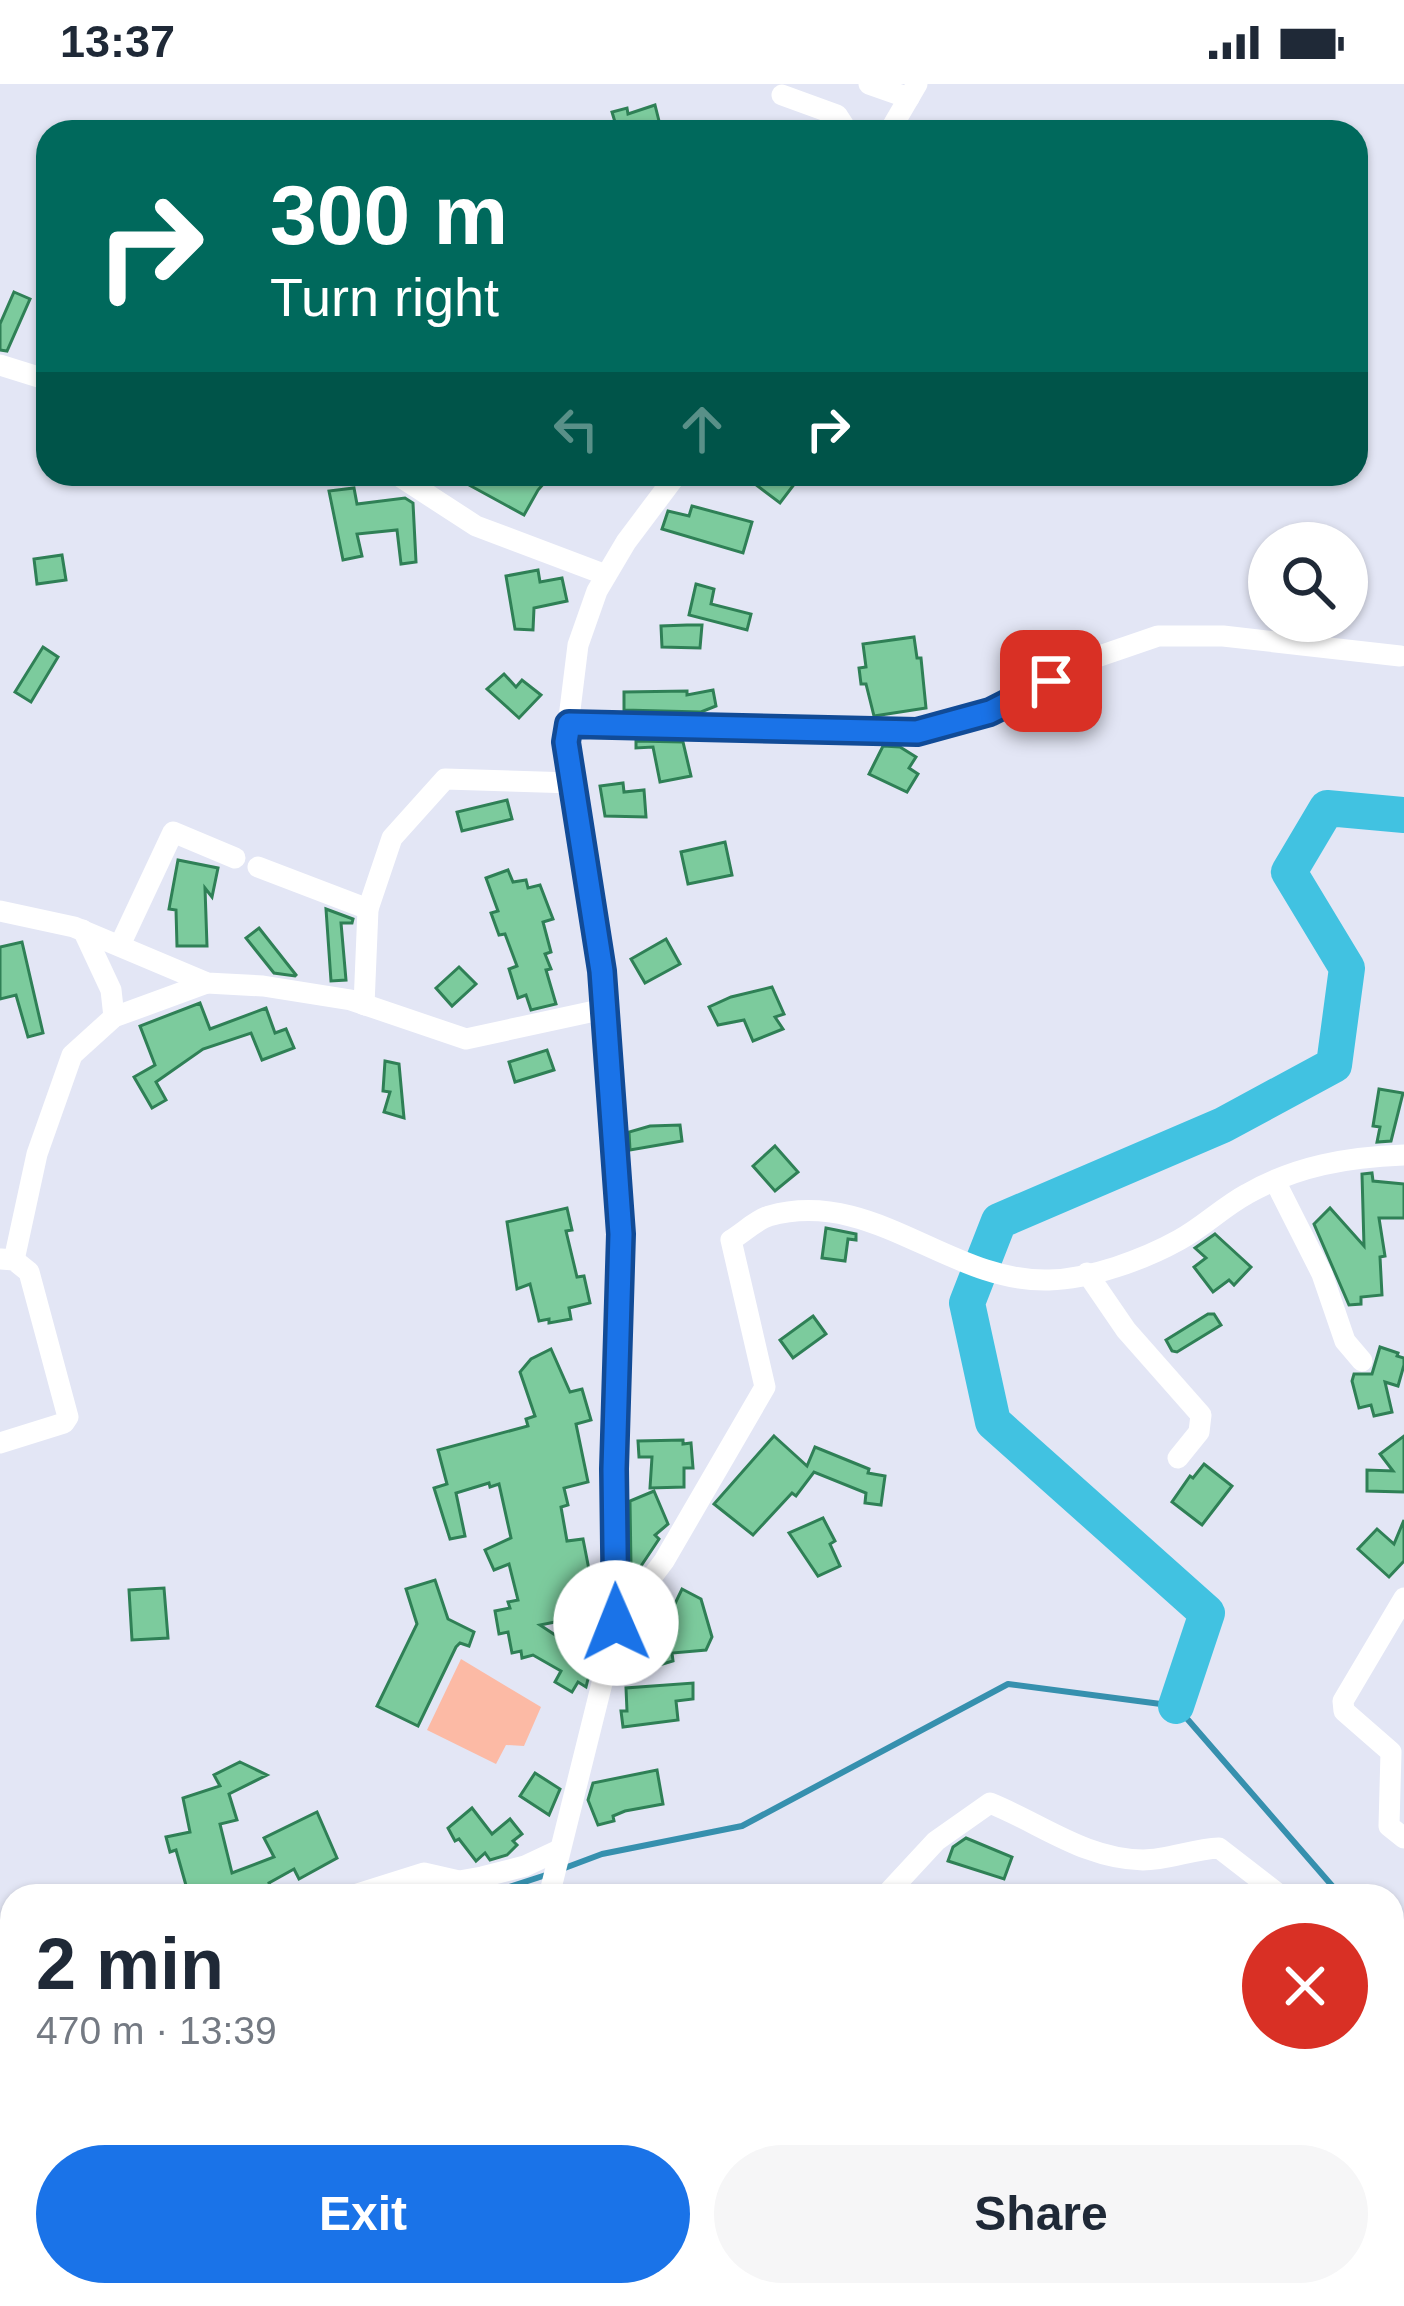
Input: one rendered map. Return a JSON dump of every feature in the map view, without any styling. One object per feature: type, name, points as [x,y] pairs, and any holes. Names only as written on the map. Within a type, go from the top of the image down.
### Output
[{"type":"street","points":[[869,84],[913,91],[897,120]]},
{"type":"street","points":[[782,94],[840,120]]},
{"type":"street","points":[[0,365],[36,376]]},
{"type":"street","points":[[414,486],[476,526],[606,575]]},
{"type":"street","points":[[551,1884],[616,1623],[614,1469],[621,1234],[604,1009],[566,742],[578,645],[606,575],[669,486]]},
{"type":"street","points":[[569,724],[917,732],[990,712],[1088,660],[1158,636],[1223,636],[1400,656]]},
{"type":"street","points":[[364,1005],[368,909],[392,838],[445,778],[573,783]]},
{"type":"street","points":[[120,945],[173,832],[235,858]]},
{"type":"street","points":[[258,867],[368,909]]},
{"type":"street","points":[[0,911],[83,930],[207,983],[263,986],[364,1005],[466,1039],[604,1009]]},
{"type":"street","points":[[83,930],[110,990],[114,1017]]},
{"type":"street","points":[[0,1443],[68,1418],[28,1273],[7,1259],[72,1055],[114,1017],[207,983]]},
{"type":"street","points":[[616,1623],[664,1561],[765,1387],[731,1240],[766,1216],[821,1210],[866,1218],[1004,1274],[1049,1280],[1087,1273],[1179,1240],[1246,1194],[1296,1171],[1357,1156],[1404,1155]]},
{"type":"street","points":[[1275,1181],[1322,1274],[1345,1341],[1362,1361]]},
{"type":"street","points":[[1087,1273],[1126,1330],[1202,1415],[1199,1432],[1178,1458]]},
{"type":"street","points":[[1404,1598],[1342,1701],[1344,1711],[1391,1752],[1389,1826],[1404,1838]]},
{"type":"street","points":[[896,1884],[937,1841],[990,1803],[1090,1852],[1121,1859],[1151,1860],[1219,1848],[1266,1884]]},
{"type":"street","points":[[389,1884],[424,1873],[459,1881],[482,1877],[559,1854]]},
{"type":"shaded area","points":[[461,1659],[541,1707],[524,1746],[506,1745],[496,1764],[427,1730]]},
{"type":"building","points":[[655,105],[659,120],[614,120],[612,112],[627,108],[628,114]]},
{"type":"building","points":[[14,292],[30,299],[7,351],[0,350],[0,324]]},
{"type":"building","points":[[471,486],[542,486],[524,515]]},
{"type":"building","points":[[758,486],[793,486],[780,503]]},
{"type":"building","points":[[354,488],[357,504],[405,498],[413,503],[416,562],[401,564],[397,530],[357,534],[362,556],[343,560],[329,491]]},
{"type":"building","points":[[692,506],[752,522],[743,553],[662,529],[668,511],[689,516]]},
{"type":"building","points":[[62,555],[66,580],[37,584],[34,559]]},
{"type":"building","points":[[538,570],[540,582],[562,578],[567,601],[534,608],[533,630],[515,629],[506,576]]},
{"type":"building","points":[[696,584],[714,589],[711,604],[751,614],[747,630],[689,615]]},
{"type":"building","points":[[702,625],[700,648],[662,647],[661,626]]},
{"type":"building","points":[[914,637],[926,708],[874,716],[866,684],[861,684],[859,668],[866,667],[863,644]]},
{"type":"building","points":[[43,647],[58,657],[31,702],[15,692]]},
{"type":"building","points":[[504,674],[516,687],[522,680],[541,695],[519,718],[487,689]]},
{"type":"building","points":[[713,690],[716,706],[701,712],[624,710],[624,692],[687,691],[687,695]]},
{"type":"building","points":[[636,741],[683,742],[691,776],[660,782],[653,747],[636,748]]},
{"type":"building","points":[[883,746],[900,747],[916,757],[909,768],[918,774],[907,792],[869,774]]},
{"type":"building","points":[[623,783],[624,792],[644,790],[646,817],[605,816],[600,786]]},
{"type":"building","points":[[507,800],[512,819],[462,831],[457,812]]},
{"type":"building","points":[[725,842],[732,875],[688,884],[681,852]]},
{"type":"building","points":[[178,860],[218,868],[212,897],[205,888],[207,946],[177,946],[176,910],[169,909]]},
{"type":"building","points":[[508,870],[513,882],[526,880],[528,888],[540,885],[553,919],[543,922],[551,952],[545,954],[551,969],[546,970],[556,1004],[531,1010],[526,995],[518,998],[509,969],[517,966],[491,913],[498,911],[486,878]]},
{"type":"building","points":[[326,909],[353,919],[341,923],[346,980],[331,981]]},
{"type":"building","points":[[259,928],[295,976],[274,973],[246,938]]},
{"type":"building","points":[[666,939],[680,964],[645,983],[631,959]]},
{"type":"building","points":[[22,942],[43,1033],[28,1037],[16,995],[0,999],[0,947]]},
{"type":"building","points":[[459,967],[476,984],[452,1006],[436,988]]},
{"type":"building","points":[[772,987],[784,1014],[775,1017],[783,1029],[753,1041],[744,1020],[718,1025],[709,1007],[731,997]]},
{"type":"building","points":[[200,1003],[210,1029],[266,1008],[275,1033],[286,1029],[294,1048],[262,1060],[251,1033],[203,1049],[156,1082],[166,1100],[152,1108],[134,1077],[155,1065],[140,1026]]},
{"type":"building","points":[[547,1050],[554,1070],[515,1082],[509,1062]]},
{"type":"building","points":[[385,1061],[399,1064],[404,1118],[384,1112],[390,1092],[383,1091]]},
{"type":"building","points":[[1379,1089],[1403,1093],[1391,1141],[1377,1142],[1380,1127],[1373,1126]]},
{"type":"building","points":[[680,1125],[682,1141],[630,1150],[629,1132]]},
{"type":"building","points":[[775,1146],[798,1172],[775,1191],[753,1166]]},
{"type":"building","points":[[1372,1173],[1373,1181],[1404,1184],[1404,1218],[1379,1218],[1385,1256],[1380,1257],[1382,1295],[1361,1297],[1361,1304],[1349,1305],[1314,1224],[1330,1208],[1364,1246],[1362,1174]]},
{"type":"building","points":[[567,1208],[572,1230],[566,1231],[577,1277],[584,1276],[590,1303],[569,1308],[571,1319],[539,1321],[530,1284],[517,1289],[507,1222]]},
{"type":"building","points":[[826,1228],[856,1234],[856,1240],[848,1239],[845,1261],[822,1258]]},
{"type":"building","points":[[1215,1234],[1251,1267],[1234,1285],[1229,1280],[1213,1292],[1194,1267],[1206,1258],[1195,1248]]},
{"type":"building","points":[[1214,1314],[1221,1325],[1172,1351],[1166,1340]]},
{"type":"building","points":[[813,1316],[826,1334],[793,1358],[780,1340]]},
{"type":"building","points":[[1380,1347],[1398,1353],[1404,1365],[1398,1386],[1385,1382],[1392,1412],[1374,1416],[1371,1405],[1359,1408],[1352,1381],[1354,1374],[1372,1374]]},
{"type":"building","points":[[551,1349],[570,1392],[582,1389],[591,1420],[576,1424],[588,1482],[564,1488],[568,1505],[561,1507],[567,1541],[583,1539],[592,1585],[577,1588],[580,1617],[540,1625],[587,1656],[580,1666],[590,1671],[586,1687],[578,1682],[572,1692],[555,1682],[561,1671],[533,1655],[522,1658],[521,1651],[512,1653],[508,1632],[499,1634],[495,1611],[510,1608],[508,1602],[518,1600],[509,1564],[494,1570],[485,1550],[511,1538],[499,1484],[456,1493],[465,1536],[450,1539],[434,1488],[447,1484],[438,1450],[528,1426],[526,1419],[535,1416],[520,1372],[531,1359]]},
{"type":"building","points":[[774,1436],[807,1466],[815,1447],[869,1469],[868,1473],[885,1476],[881,1505],[865,1503],[866,1493],[814,1472],[796,1496],[792,1493],[753,1535],[714,1504]]},
{"type":"building","points":[[1404,1436],[1404,1492],[1367,1491],[1367,1470],[1393,1471],[1380,1454]]},
{"type":"building","points":[[683,1440],[683,1444],[691,1443],[693,1468],[684,1468],[684,1487],[650,1488],[652,1457],[639,1457],[638,1441]]},
{"type":"building","points":[[1204,1464],[1232,1486],[1202,1525],[1172,1502]]},
{"type":"building","points":[[654,1491],[668,1524],[655,1535],[659,1539],[637,1572],[631,1566],[630,1501]]},
{"type":"building","points":[[823,1518],[835,1541],[830,1544],[840,1566],[818,1576],[789,1533]]},
{"type":"building","points":[[1404,1520],[1404,1561],[1389,1577],[1358,1549],[1377,1529],[1394,1544]]},
{"type":"building","points":[[435,1580],[448,1619],[474,1632],[469,1646],[460,1643],[456,1647],[418,1726],[377,1706],[417,1624],[406,1589]]},
{"type":"building","points":[[164,1588],[168,1638],[132,1640],[129,1590]]},
{"type":"building","points":[[682,1589],[701,1599],[712,1637],[706,1650],[672,1653],[673,1661],[636,1672],[631,1630],[648,1614],[671,1612]]},
{"type":"building","points":[[693,1683],[693,1699],[676,1701],[678,1720],[623,1727],[626,1688]]},
{"type":"building","points":[[240,1762],[267,1775],[229,1794],[237,1820],[220,1824],[232,1873],[274,1857],[264,1838],[317,1812],[337,1858],[299,1879],[294,1869],[269,1884],[186,1884],[176,1850],[170,1852],[166,1837],[190,1832],[183,1798],[220,1786],[214,1775]]},
{"type":"building","points":[[657,1770],[663,1804],[625,1811],[613,1816],[614,1821],[598,1825],[588,1800],[593,1783]]},
{"type":"building","points":[[535,1773],[560,1789],[549,1815],[520,1796]]},
{"type":"building","points":[[472,1808],[492,1834],[510,1819],[522,1834],[507,1855],[490,1860],[485,1853],[476,1861],[459,1839],[455,1841],[448,1828]]},
{"type":"building","points":[[966,1838],[1012,1857],[1004,1879],[948,1861],[953,1847]]},
{"type":"waterway","points":[[1176,1706],[1207,1613],[993,1422],[967,1303],[999,1221],[1223,1125],[1334,1065],[1347,968],[1289,872],[1327,808],[1404,815]]},
{"type":"waterway","points":[[562,1869],[602,1854],[742,1826],[1008,1684],[1176,1706],[1331,1884]]},
{"type":"waterway","points":[[519,1884],[549,1874]]},
{"type":"route","points":[[616,1623],[614,1469],[621,1234],[602,971],[566,742],[569,724],[917,732],[967,721],[1051,681]]}]
